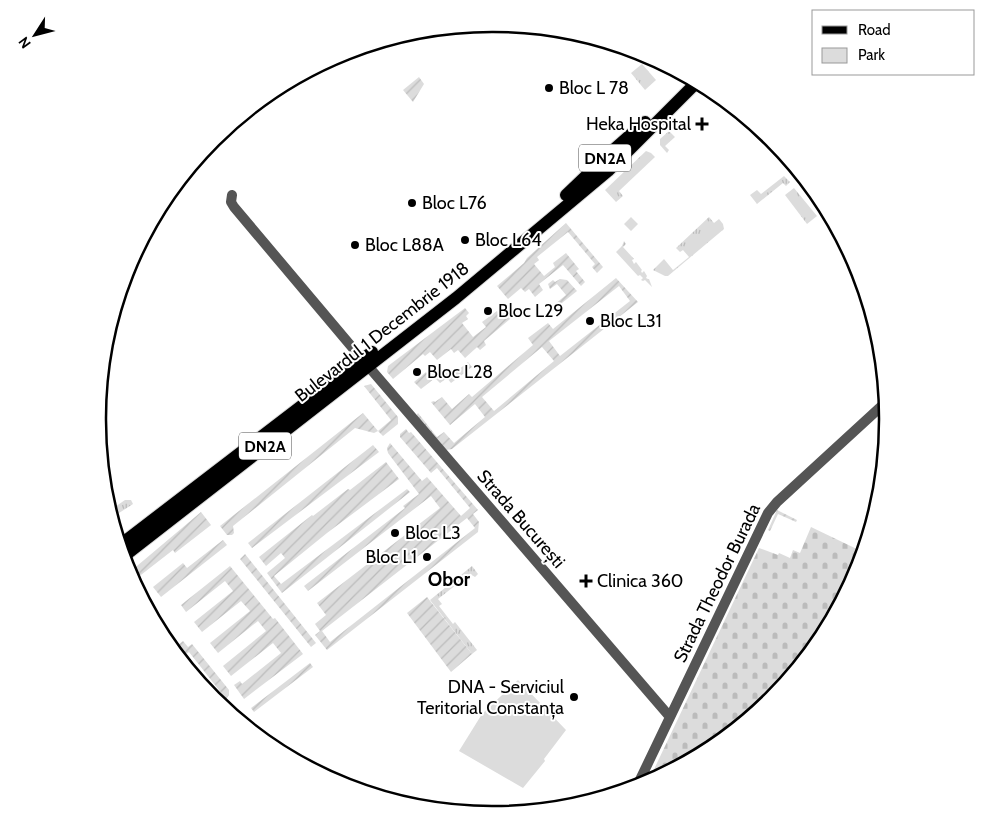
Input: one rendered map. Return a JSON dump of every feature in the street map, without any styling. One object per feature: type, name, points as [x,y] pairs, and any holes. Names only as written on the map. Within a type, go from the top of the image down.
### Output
[{"type":"main road","name":"Bulevardul 1 Decembrie 1918","points":[[130,551],[452,291],[574,188],[686,84]]},
{"type":"main road","name":"Bulevardul 1 Decembrie 1918","points":[[126,541],[365,362],[456,298],[608,170],[691,88]]},
{"type":"street","name":"Strada București","points":[[232,195],[231,202],[234,207],[670,717]]},
{"type":"street","name":"Strada Theodor Burada","points":[[642,775],[768,513],[776,502],[879,409]]},
{"type":"green space","points":[[642,64],[656,80],[645,90],[631,73]]},
{"type":"green space","points":[[419,77],[424,84],[413,102],[403,90]]},
{"type":"green space","points":[[669,131],[675,137],[665,146],[669,150],[667,153],[660,145],[660,139]]},
{"type":"green space","points":[[646,151],[655,157],[619,191],[623,196],[616,202],[605,190]]},
{"type":"green space","points":[[784,176],[790,182],[786,186],[783,183],[757,204],[750,195],[757,190],[761,194]]},
{"type":"green space","points":[[794,188],[817,216],[807,224],[785,195]]},
{"type":"green space","points":[[631,217],[638,224],[631,231],[624,224]]},
{"type":"green space","points":[[709,217],[714,223],[719,219],[724,229],[668,276],[653,270],[664,259],[673,270],[689,257],[683,250],[680,252],[676,248]]},
{"type":"green space","points":[[566,223],[603,267],[597,273],[592,267],[595,264],[568,232],[537,257],[539,260],[534,264],[544,276],[555,267],[553,263],[566,253],[579,269],[576,271],[585,282],[581,286],[563,265],[539,284],[543,290],[535,297],[529,289],[525,292],[521,288],[508,299],[497,286]]},
{"type":"green space","points":[[624,241],[626,244],[623,247],[634,259],[632,260],[634,264],[636,262],[642,273],[644,271],[652,287],[645,280],[641,280],[643,278],[640,275],[638,276],[616,252]]},
{"type":"green space","points":[[616,278],[638,302],[452,449],[446,450],[416,416],[418,413],[437,437],[444,432],[454,443],[485,417],[475,404],[450,425],[431,402],[435,402],[442,397],[452,409],[469,394],[472,397],[533,345],[528,338],[548,323],[553,329]],"holes":[[[619,286],[630,301],[560,356],[549,341]],[[542,347],[554,361],[494,411],[482,397]]]},
{"type":"green space","points":[[560,279],[567,280],[577,291],[557,307],[555,304],[566,295],[557,284],[550,289],[548,284],[553,280],[555,282]]},
{"type":"green space","points":[[510,305],[517,313],[484,341],[486,345],[480,350],[477,347],[465,358],[458,350],[454,353],[451,349],[437,360],[430,352],[425,356],[423,354],[393,379],[387,372],[388,366],[465,308],[469,313],[466,316],[468,319],[462,323],[473,337],[486,327],[482,322],[497,311],[500,314]]},
{"type":"green space","points":[[468,362],[472,367],[451,383],[447,378],[440,383],[435,378],[421,389],[414,382],[426,372],[429,375],[440,366],[447,374],[454,369],[457,371]]},
{"type":"green space","points":[[371,384],[398,417],[398,424],[383,436],[378,431],[391,420],[364,386]]},
{"type":"green space","points":[[363,413],[378,431],[374,433],[355,428],[233,526],[234,533],[232,535],[227,535],[220,526]]},
{"type":"green space","points":[[406,429],[409,433],[411,432],[478,510],[473,514],[479,522],[478,532],[327,650],[315,635],[320,631],[315,624],[326,615],[317,603],[440,508],[431,496],[308,591],[304,586],[405,508],[403,506],[419,494],[388,453],[387,448],[390,443],[422,481],[427,477],[461,516],[470,508],[437,468],[431,473],[400,437],[400,434]],"holes":[[[467,518],[475,528],[330,642],[322,631]]]},
{"type":"green space","points":[[373,445],[379,452],[252,548],[248,543]]},
{"type":"green space","points":[[386,462],[399,479],[274,576],[281,584],[407,489],[410,492],[282,593],[267,573],[285,558],[281,553],[266,566],[259,557],[312,515],[348,489],[350,490]]},
{"type":"green space","points":[[125,500],[131,500],[133,504],[119,513],[116,506]]},
{"type":"green space","points":[[777,510],[797,520],[796,522],[778,514],[770,531],[768,530]]},
{"type":"green space","points":[[201,512],[211,525],[175,553],[173,550],[139,576],[135,567]]},
{"type":"green space","points":[[811,527],[856,549],[839,590],[814,634],[783,674],[747,710],[728,726],[686,754],[654,770],[759,548],[790,558],[793,550],[800,553]]},
{"type":"green space","points":[[223,540],[227,545],[161,597],[153,587],[183,563],[187,568]]},
{"type":"green space","points":[[245,554],[316,643],[311,647],[240,559]]},
{"type":"green space","points":[[230,566],[303,654],[244,699],[234,685],[240,681],[242,684],[281,653],[273,643],[231,676],[223,666],[266,631],[258,621],[218,653],[210,643],[250,611],[241,601],[202,632],[194,622],[233,591],[225,581],[186,612],[181,605]]},
{"type":"green space","points":[[472,566],[478,574],[475,577],[470,574],[438,599],[442,604],[439,606],[453,624],[455,622],[477,650],[472,654],[430,600]]},
{"type":"green space","points":[[427,597],[472,654],[451,672],[407,613]]},
{"type":"green space","points":[[183,641],[188,647],[192,644],[229,690],[229,695],[226,699],[189,652],[186,654],[179,644]]},
{"type":"green space","points":[[310,663],[313,667],[254,712],[251,708]]},
{"type":"green space","points":[[518,680],[566,730],[544,759],[545,761],[523,788],[459,751],[482,714]]},
{"type":"place","name":"Bloc L 78","points":[[549,88]]},
{"type":"place","name":"Heka Hospital","points":[[702,124]]},
{"type":"place","name":"Bloc L76","points":[[412,203]]},
{"type":"place","name":"Bloc L64","points":[[465,240]]},
{"type":"place","name":"Bloc L88A","points":[[355,245]]},
{"type":"place","name":"Bloc L29","points":[[488,311]]},
{"type":"place","name":"Bloc L31","points":[[590,321]]},
{"type":"place","name":"Bloc L28","points":[[417,372]]},
{"type":"place","name":"Bloc L3","points":[[395,533]]},
{"type":"place","name":"Bloc L1","points":[[427,557]]},
{"type":"place","name":"Clinica 360","points":[[586,581]]},
{"type":"place","name":"DNA - Serviciul Teritorial Constanța","points":[[574,697]]},
{"type":"district","name":"Obor","points":[[449,579]]}]
